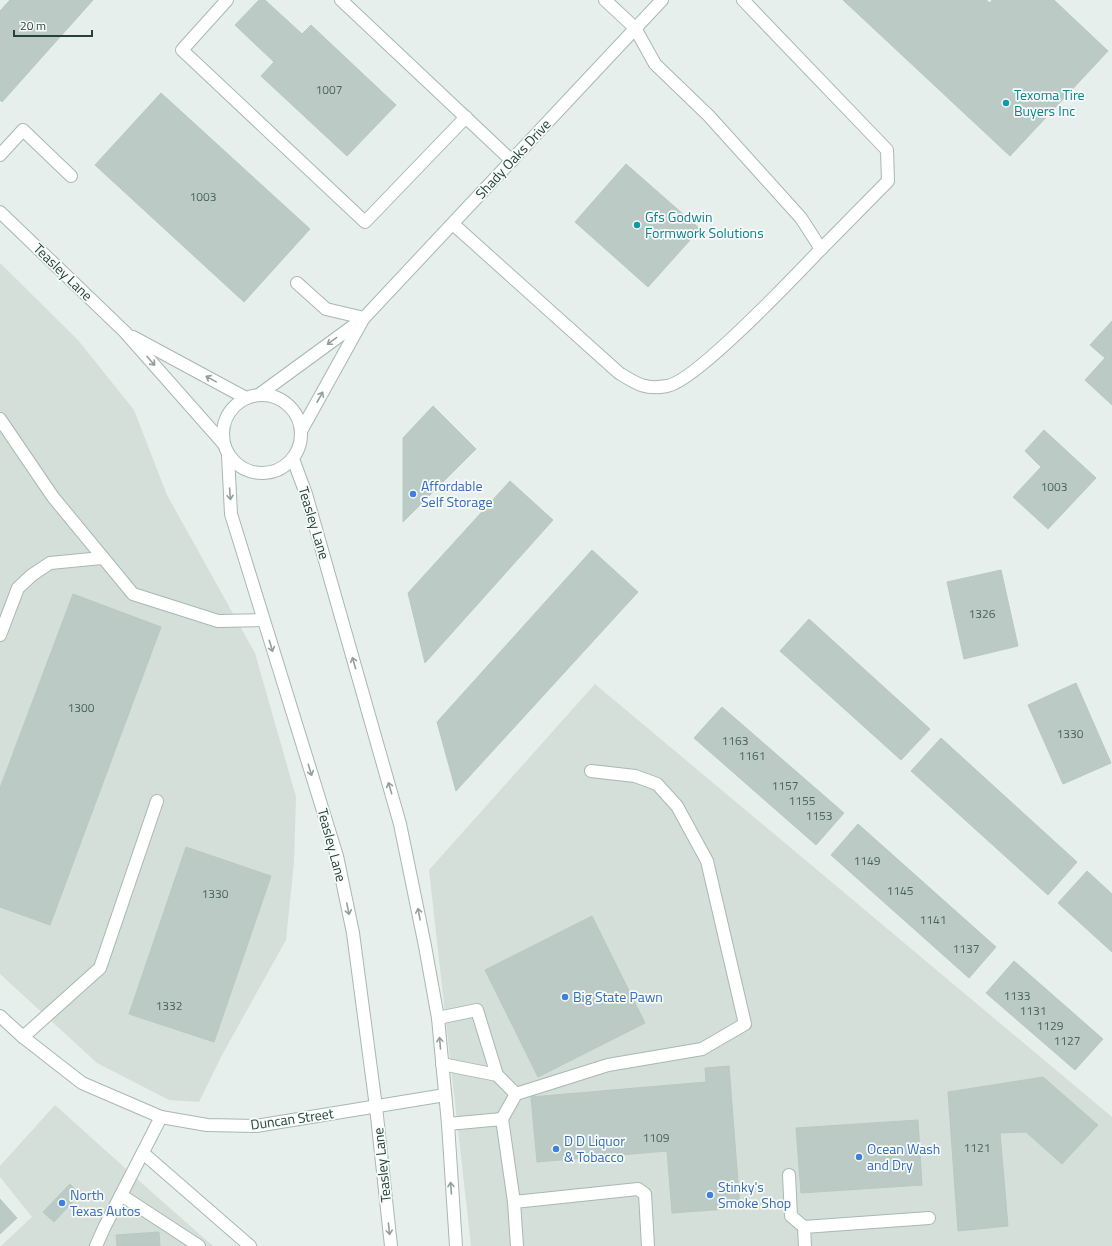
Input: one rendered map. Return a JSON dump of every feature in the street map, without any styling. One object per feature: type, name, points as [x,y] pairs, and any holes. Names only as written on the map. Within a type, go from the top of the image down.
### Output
[{"type":"street","points":[[227,0],[182,50],[364,222],[466,118]]},
{"type":"street","points":[[341,0],[512,161]]},
{"type":"street","points":[[605,0],[635,28],[655,64],[709,116],[801,218],[821,248]]},
{"type":"street","name":"Shady Oaks Drive","points":[[260,394],[364,318],[662,0]]},
{"type":"street","points":[[453,224],[619,373],[642,387],[668,386],[688,376],[721,348],[781,290],[888,181],[887,150],[743,0]]},
{"type":"street","points":[[0,155],[23,130],[71,176]]},
{"type":"street","name":"Teasley Lane","points":[[0,212],[125,332],[223,443]]},
{"type":"street","points":[[297,283],[326,309],[364,318]]},
{"type":"street","name":"Shady Oaks Drive","points":[[302,431],[364,318]]},
{"type":"street","name":"Teasley Lane","points":[[125,332],[246,398]]},
{"type":"street","points":[[260,394],[275,396],[288,404],[297,416],[302,431],[300,446],[293,459],[283,468],[272,473],[259,474],[247,471],[236,464],[228,455],[223,443],[222,430],[226,418],[233,407],[246,398],[260,394]]},
{"type":"street","points":[[0,419],[53,497],[132,594],[218,620],[263,620]]},
{"type":"street","name":"Teasley Lane","points":[[228,455],[232,514],[263,620],[337,856],[353,933],[376,1107],[391,1246]]},
{"type":"street","name":"Teasley Lane","points":[[293,459],[306,494],[400,824],[438,1018],[448,1124],[456,1246]]},
{"type":"street","points":[[0,635],[18,588],[32,576],[50,563],[102,558]]},
{"type":"street","points":[[517,1246],[514,1202],[502,1119],[516,1094],[608,1065],[702,1049],[745,1024],[707,862],[677,806],[658,784],[634,776],[591,771]]},
{"type":"street","points":[[23,1037],[100,968],[157,801]]},
{"type":"street","points":[[438,1018],[477,1010],[496,1075],[516,1094]]},
{"type":"street","name":"Duncan Street","points":[[0,1016],[23,1037],[82,1083],[160,1117],[206,1125],[256,1126],[445,1095]]},
{"type":"street","points":[[442,1064],[496,1075]]},
{"type":"street","points":[[96,1246],[160,1117]]},
{"type":"street","points":[[448,1124],[502,1119]]},
{"type":"street","points":[[143,1153],[250,1246]]},
{"type":"street","points":[[789,1175],[791,1216],[804,1227],[929,1218]]},
{"type":"street","points":[[514,1202],[638,1189],[645,1194],[648,1246]]},
{"type":"street","points":[[121,1195],[199,1246]]},
{"type":"street","points":[[804,1227],[805,1246]]},
{"type":"shaded area","points":[[0,263],[78,340],[134,410],[167,495],[255,653],[296,797],[294,862],[286,940],[221,1057],[199,1102],[169,1100],[97,1063],[0,974]]},
{"type":"shaded area","points":[[595,684],[1112,1117],[1112,1246],[471,1246],[429,870]]},
{"type":"shaded area","points":[[55,1105],[213,1246],[1,1246],[32,1217],[0,1177],[0,1166]]},
{"type":"building","points":[[10,0],[93,0],[2,102],[0,100],[0,11]]},
{"type":"building","points":[[259,0],[265,0],[302,34],[311,25],[396,105],[347,156],[261,76],[274,62],[235,25]]},
{"type":"building","name":"Texoma Tire Buyers Inc","points":[[843,0],[986,0],[990,3],[992,0],[1054,0],[1108,51],[1010,156]]},
{"type":"building","points":[[161,93],[310,229],[244,302],[95,165]]},
{"type":"building","name":"Gfs Godwin Formwork Solutions","points":[[626,164],[700,229],[648,287],[575,222]]},
{"type":"building","points":[[1112,321],[1112,405],[1085,380],[1105,358],[1090,345]]},
{"type":"building","points":[[433,406],[476,449],[403,522],[403,438]]},
{"type":"building","points":[[1044,430],[1096,478],[1048,529],[1013,497],[1041,467],[1025,451]]},
{"type":"building","points":[[510,481],[553,520],[425,663],[408,593]]},
{"type":"building","points":[[592,550],[638,592],[456,791],[437,722]]},
{"type":"building","points":[[1001,570],[1018,646],[964,659],[947,582]]},
{"type":"building","points":[[73,594],[161,627],[50,925],[0,907],[0,788]]},
{"type":"building","points":[[809,619],[930,729],[901,760],[780,651]]},
{"type":"building","points":[[1076,683],[1111,763],[1063,784],[1028,705]]},
{"type":"building","points":[[722,707],[844,813],[816,845],[694,738]]},
{"type":"building","points":[[941,738],[1077,862],[1048,895],[911,771]]},
{"type":"building","points":[[858,824],[996,947],[969,978],[831,855]]},
{"type":"building","points":[[186,847],[271,876],[214,1042],[129,1014]]},
{"type":"building","points":[[1087,871],[1112,894],[1112,952],[1058,903]]},
{"type":"building","name":"Big State Pawn","points":[[592,916],[645,1023],[538,1077],[485,970]]},
{"type":"building","points":[[1014,961],[1103,1039],[1075,1070],[986,993]]},
{"type":"building","points":[[729,1066],[740,1208],[672,1213],[667,1151],[537,1162],[531,1097],[706,1082],[705,1068]]},
{"type":"building","points":[[1043,1077],[1098,1125],[1062,1164],[1026,1132],[1000,1133],[1008,1226],[958,1231],[948,1092]]},
{"type":"building","name":"Ocean Wash and Dry","points":[[918,1120],[922,1185],[801,1193],[796,1128]]},
{"type":"building","name":"North Texas Autos","points":[[70,1184],[80,1194],[54,1222],[43,1212]]},
{"type":"building","points":[[0,1199],[17,1218],[0,1234]]},
{"type":"building","points":[[159,1232],[160,1246],[117,1246],[116,1235]]},
{"type":"place","name":"Texoma Tire Buyers Inc","points":[[1006,103]]},
{"type":"place","name":"Gfs Godwin Formwork Solutions","points":[[637,225]]},
{"type":"place","name":"Affordable Self Storage","points":[[413,494]]},
{"type":"place","name":"Big State Pawn","points":[[565,997]]},
{"type":"place","name":"D D Liquor & Tobacco","points":[[556,1149]]},
{"type":"place","name":"Ocean Wash and Dry","points":[[859,1157]]},
{"type":"place","name":"Stinky's Smoke Shop","points":[[710,1195]]},
{"type":"place","name":"North Texas Autos","points":[[62,1203]]}]
